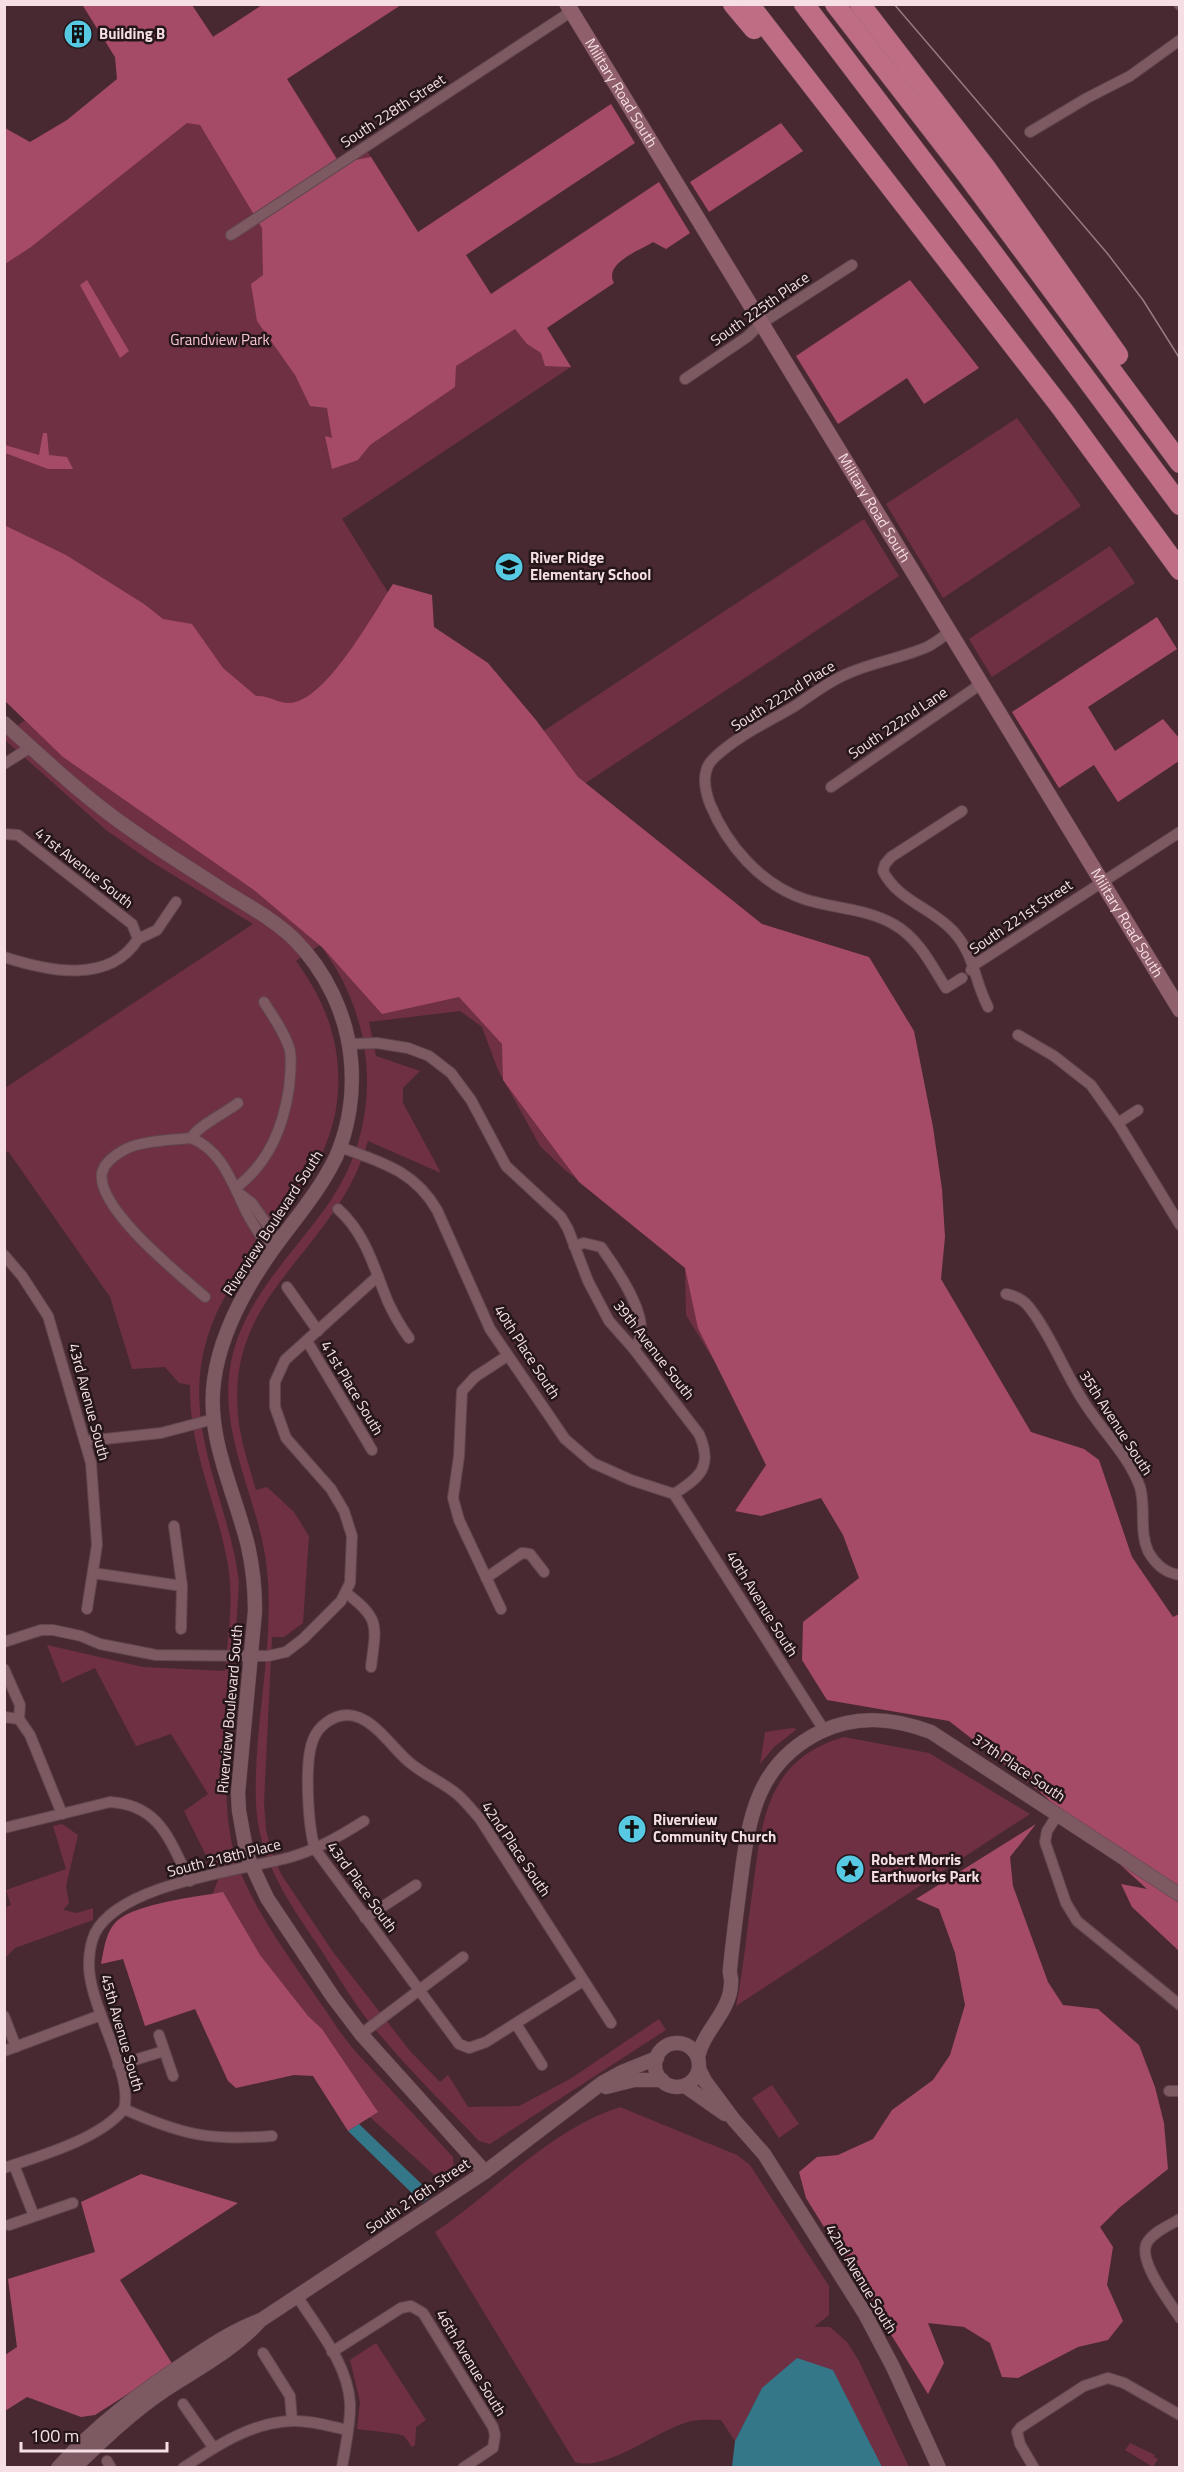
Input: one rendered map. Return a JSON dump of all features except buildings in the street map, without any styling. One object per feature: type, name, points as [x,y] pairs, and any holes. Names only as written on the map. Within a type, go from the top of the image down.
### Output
[{"type":"highway","points":[[733,4],[862,149]]},
{"type":"highway","points":[[749,4],[1063,410],[1179,570]]},
{"type":"highway","points":[[804,4],[1037,312],[1179,505]]},
{"type":"highway","points":[[835,4],[967,175],[1179,462]]},
{"type":"highway","points":[[860,4],[1046,251],[1179,444]]},
{"type":"main road","name":"Military Road South","points":[[569,8],[1179,1010]]},
{"type":"street","name":"South 228th Street","points":[[231,235],[569,8]]},
{"type":"street","points":[[1030,132],[1087,98],[1130,76],[1179,40]]},
{"type":"street","name":"South 225th Place","points":[[685,379],[747,337],[762,323],[852,265]]},
{"type":"street","name":"South 222nd Place","points":[[950,632],[928,646],[850,672],[756,727],[715,757],[708,766],[705,789],[716,817],[734,847],[746,860],[781,888],[803,898],[864,912],[896,926],[917,944],[946,988],[962,978]]},
{"type":"street","name":"South 222nd Lane","points":[[831,787],[981,684]]},
{"type":"street","name":"Riverview Boulevard South","points":[[4,723],[92,801],[126,827],[260,913],[295,940],[330,989],[343,1019],[350,1044],[351,1090],[340,1147],[310,1201],[275,1247],[231,1321],[213,1382],[214,1419],[223,1464],[248,1544],[253,1571],[255,1611],[238,1793],[242,1830],[252,1866],[267,1898],[333,1997],[361,2034],[485,2172]]},
{"type":"street","points":[[4,764],[32,747]]},
{"type":"street","points":[[962,811],[891,857],[885,864],[883,872],[897,892],[935,915],[963,942],[988,1007]]},
{"type":"street","name":"South 221st Street","points":[[972,968],[1179,832]]},
{"type":"street","name":"41st Avenue South","points":[[4,834],[18,835],[132,924],[138,939]]},
{"type":"street","points":[[4,957],[50,970],[78,971],[114,962],[133,947],[138,939],[157,930],[176,902]]},
{"type":"street","points":[[238,1191],[275,1140],[283,1121],[291,1073],[290,1050],[264,1002]]},
{"type":"street","points":[[1018,1035],[1054,1056],[1090,1085],[1118,1124],[1179,1225]]},
{"type":"street","name":"39th Avenue South","points":[[350,1044],[377,1043],[408,1048],[429,1056],[451,1073],[471,1100],[506,1166],[561,1217],[609,1322],[633,1348],[699,1434],[706,1449],[704,1467],[695,1481],[674,1494]]},
{"type":"street","points":[[191,1138],[196,1130],[222,1116],[238,1103]]},
{"type":"street","points":[[1118,1124],[1138,1110]]},
{"type":"street","points":[[205,1297],[129,1228],[108,1194],[102,1180],[103,1170],[107,1163],[124,1150],[134,1146],[191,1138],[202,1142],[212,1152],[238,1191],[252,1203],[275,1247]]},
{"type":"street","name":"40th Place South","points":[[340,1147],[408,1175],[426,1194],[437,1210],[478,1307],[507,1356],[566,1438],[581,1455],[605,1470],[674,1494]]},
{"type":"street","points":[[338,1209],[348,1218],[362,1238],[389,1304],[409,1338]]},
{"type":"street","points":[[574,1246],[584,1243],[601,1247],[629,1287],[642,1333],[638,1344],[633,1348]]},
{"type":"street","name":"43rd Avenue South","points":[[4,1255],[48,1316],[78,1421],[86,1441],[91,1463],[98,1537],[87,1608]]},
{"type":"street","points":[[4,1642],[41,1630],[53,1630],[81,1636],[100,1644],[156,1655],[277,1655],[286,1652],[328,1616],[346,1593],[350,1583],[352,1536],[349,1523],[331,1489],[286,1438],[279,1422],[273,1396],[275,1382],[285,1360],[378,1276]]},
{"type":"street","points":[[287,1287],[318,1331]]},
{"type":"street","name":"35th Avenue South","points":[[1006,1294],[1019,1298],[1028,1305],[1086,1406],[1129,1466],[1143,1500],[1144,1536],[1149,1553],[1166,1571],[1179,1575]]},
{"type":"street","name":"41st Place South","points":[[307,1341],[372,1450]]},
{"type":"street","points":[[501,1609],[459,1520],[453,1498],[460,1446],[460,1398],[469,1382],[507,1356]]},
{"type":"street","points":[[86,1441],[161,1432],[214,1419]]},
{"type":"street","name":"40th Avenue South","points":[[674,1494],[824,1730]]},
{"type":"street","points":[[174,1526],[182,1586],[181,1629]]},
{"type":"street","points":[[486,1578],[522,1553],[530,1554],[544,1572]]},
{"type":"street","points":[[93,1573],[182,1586]]},
{"type":"street","points":[[346,1593],[360,1603],[374,1622],[371,1667]]},
{"type":"street","points":[[4,1669],[20,1705],[20,1719],[30,1735],[62,1814]]},
{"type":"street","name":"42nd Place South","points":[[330,1720],[350,1715],[363,1720],[408,1762],[457,1794],[470,1806],[611,2023]]},
{"type":"street","points":[[4,1717],[20,1719]]},
{"type":"street","name":"37th Place South","points":[[824,1730],[868,1719],[888,1719],[931,1732],[961,1749],[1179,1895]]},
{"type":"street","name":"43rd Place South","points":[[330,1720],[316,1734],[310,1753],[309,1816],[315,1849],[453,2038],[463,2047],[469,2048],[486,2042],[516,2025]]},
{"type":"street","points":[[699,2063],[693,2049],[682,2044],[668,2045],[657,2058],[656,2070],[662,2080],[675,2087],[685,2086],[694,2080],[699,2063],[702,2044],[726,2004],[732,1982],[729,1976],[746,1841],[756,1801],[768,1778],[783,1758],[805,1740],[824,1730]]},
{"type":"street","points":[[4,1828],[110,1802],[127,1803],[139,1808],[160,1824],[190,1881]]},
{"type":"street","points":[[1058,1814],[1047,1831],[1045,1842],[1071,1912],[1086,1929],[1179,2005]]},
{"type":"street","name":"South 218th Place","points":[[96,1931],[114,1912],[132,1900],[190,1881],[315,1849],[364,1821]]},
{"type":"street","points":[[366,1918],[416,1885]]},
{"type":"street","name":"45th Avenue South","points":[[96,1931],[92,1942],[89,1967],[101,2015],[125,2088],[124,2109]]},
{"type":"street","points":[[361,2034],[463,1957]]},
{"type":"street","points":[[682,2044],[694,2036],[712,2016],[724,1981],[729,1976]]},
{"type":"street","points":[[542,2065],[516,2025],[583,1981]]},
{"type":"street","points":[[4,2051],[101,2015]]},
{"type":"street","points":[[4,2016],[16,2047]]},
{"type":"street","points":[[159,2035],[173,2076]]},
{"type":"street","points":[[118,2065],[164,2051]]},
{"type":"street","name":"South 216th Street","points":[[110,2425],[242,2340],[261,2320],[485,2172],[613,2077],[657,2058]]},
{"type":"street","name":"42nd Avenue South","points":[[699,2063],[705,2081],[734,2120],[764,2154],[865,2314],[893,2367],[939,2468]]},
{"type":"street","name":"South 216th Street","points":[[590,2094],[634,2079],[662,2080]]},
{"type":"street","name":"42nd Avenue South","points":[[685,2086],[734,2120]]},
{"type":"street","points":[[34,2216],[9,2167],[90,2134],[115,2120],[124,2109],[164,2126],[206,2137],[226,2139],[272,2136]]},
{"type":"street","points":[[9,2225],[73,2203]]},
{"type":"street","points":[[1179,2219],[1148,2241],[1145,2247],[1145,2256],[1154,2276],[1179,2318]]},
{"type":"street","points":[[297,2296],[333,2352],[347,2387],[350,2404],[342,2468]]},
{"type":"street","name":"46th Avenue South","points":[[333,2352],[401,2308],[411,2306],[423,2313],[493,2427],[495,2441],[493,2448],[463,2468]]},
{"type":"street","points":[[263,2353],[290,2396],[292,2421]]},
{"type":"street","points":[[1034,2468],[1020,2444],[1017,2432],[1092,2381],[1114,2379],[1179,2415]]},
{"type":"street","points":[[183,2404],[213,2447]]},
{"type":"street","points":[[183,2468],[213,2447],[258,2427],[292,2421],[347,2430]]},
{"type":"street","points":[[58,2468],[110,2425]]},
{"type":"street","points":[[74,2468],[110,2425]]},
{"type":"green space","name":"Grandview Park","points":[[82,5],[192,5],[213,36],[220,32],[287,79],[339,161],[364,146],[418,232],[426,227],[491,294],[532,306],[571,367],[342,519],[495,763],[864,519],[899,576],[575,790],[773,1456],[686,1315],[685,1266],[640,1225],[566,1171],[540,1146],[498,1070],[482,1027],[460,1011],[369,1022],[376,1056],[420,1071],[403,1088],[403,1103],[441,1173],[368,1141],[347,1191],[266,1301],[253,1325],[243,1352],[238,1381],[238,1415],[256,1490],[267,1487],[294,1512],[309,1536],[303,1623],[284,1637],[272,1637],[264,1803],[266,1830],[281,1874],[333,1952],[410,2051],[440,2082],[448,2075],[468,2107],[519,2106],[570,2079],[659,2019],[666,2030],[490,2144],[479,2141],[400,2058],[359,2008],[284,1893],[268,1859],[258,1823],[256,1774],[269,1599],[263,1544],[234,1442],[228,1389],[231,1362],[247,1317],[259,1296],[317,1220],[348,1169],[360,1137],[366,1104],[367,1071],[363,1037],[353,1005],[339,974],[320,945],[296,961],[319,999],[334,1040],[338,1070],[335,1114],[323,1153],[303,1187],[233,1284],[214,1319],[202,1360],[199,1389],[205,1445],[234,1554],[239,1582],[226,1788],[229,1824],[236,1860],[244,1882],[282,1947],[354,2050],[453,2157],[454,2170],[442,2182],[370,2117],[210,1900],[218,1880],[184,1811],[208,1794],[171,1734],[136,1746],[95,1668],[62,1683],[47,1645],[143,1667],[225,1671],[230,1618],[230,1578],[223,1542],[194,1432],[190,1385],[179,1383],[165,1367],[132,1369],[110,1297],[8,1151],[5,1153],[5,1088],[253,924],[152,862],[106,830],[5,740],[5,734],[27,719],[4,701],[5,212],[150,113]]},
{"type":"green space","points":[[1017,418],[1081,506],[943,598],[886,504]]},
{"type":"green space","points":[[1110,546],[1135,583],[992,677],[969,639]]},
{"type":"green space","points":[[797,1729],[774,1747],[760,1764],[765,1732]]},
{"type":"green space","name":"Robert Morris Earthworks Park","points":[[844,1737],[929,1753],[1030,1814],[736,2006],[760,1838],[773,1795],[784,1776],[799,1760],[818,1747]]},
{"type":"green space","points":[[62,1824],[78,1835],[66,1886],[69,1903],[63,1910],[77,1913],[93,1908],[93,1920],[15,1948],[5,1958],[5,1908],[11,1905],[6,1890],[66,1869],[53,1826]]},
{"type":"green space","points":[[772,2085],[799,2124],[779,2138],[752,2098]]},
{"type":"green space","points":[[620,2107],[737,2155],[750,2165],[829,2286],[829,2315],[814,2327],[830,2327],[847,2342],[859,2361],[909,2467],[882,2467],[869,2446],[762,2388],[735,2441],[721,2420],[696,2420],[676,2426],[617,2456],[588,2463],[575,2462],[435,2232],[546,2146],[594,2117]]},
{"type":"green space","points":[[376,2343],[426,2420],[416,2427],[415,2445],[412,2447],[404,2436],[398,2434],[357,2429],[360,2402],[350,2360]]},
{"type":"green space","points":[[1130,2443],[1155,2455],[1154,2457],[1158,2459],[1153,2467],[1125,2450]]},
{"type":"shaded area","points":[[82,4],[192,5],[213,37],[262,5],[401,5],[287,79],[339,163],[371,157],[418,232],[611,104],[635,143],[466,255],[491,294],[659,182],[690,233],[666,249],[653,242],[625,258],[614,269],[612,276],[614,283],[547,328],[571,367],[545,366],[541,353],[527,344],[515,329],[456,366],[455,387],[370,445],[358,460],[332,469],[325,436],[332,438],[327,408],[310,406],[295,375],[257,321],[251,284],[263,275],[262,228],[200,125],[187,123],[31,247],[5,264],[5,128],[30,142],[67,120],[117,79],[115,57]]},
{"type":"shaded area","points":[[781,123],[803,151],[709,212],[690,182]]},
{"type":"shaded area","points":[[87,280],[129,351],[120,358],[80,285]]},
{"type":"shaded area","points":[[910,280],[979,368],[924,404],[907,378],[838,424],[796,356]]},
{"type":"shaded area","points":[[43,433],[47,433],[49,455],[67,457],[73,469],[48,469],[5,453],[5,445],[39,455]]},
{"type":"shaded area","points":[[4,525],[66,555],[144,604],[163,619],[192,624],[223,668],[256,696],[287,703],[301,700],[316,690],[332,674],[361,635],[393,584],[432,595],[434,627],[488,663],[536,720],[578,777],[762,924],[869,957],[914,1031],[933,1127],[942,1189],[945,1237],[941,1279],[1031,1432],[1084,1449],[1099,1460],[1132,1557],[1173,1617],[1179,1614],[1179,1951],[1132,1907],[1121,1884],[1147,1889],[1039,1791],[949,1721],[827,1700],[802,1660],[803,1622],[859,1578],[843,1535],[821,1498],[761,1516],[735,1511],[766,1465],[698,1328],[685,1268],[579,1182],[503,1080],[502,1044],[459,997],[382,1014],[323,948],[254,890],[63,757],[5,701]]},
{"type":"shaded area","points":[[1157,617],[1177,649],[1088,707],[1115,751],[1163,719],[1179,738],[1179,761],[1118,802],[1094,765],[1059,788],[1012,712]]},
{"type":"shaded area","points":[[1036,1824],[1010,1857],[1013,1886],[1048,1982],[1063,2005],[1098,2009],[1139,2045],[1155,2087],[1164,2123],[1168,2169],[1119,2208],[1100,2227],[1113,2247],[1107,2285],[1123,2321],[1108,2340],[1078,2347],[1018,2378],[1002,2377],[990,2343],[964,2327],[928,2323],[944,2363],[928,2394],[806,2198],[799,2172],[817,2157],[838,2155],[873,2139],[892,2110],[933,2080],[950,2055],[965,2005],[955,1953],[939,1909],[916,1899]]},
{"type":"shaded area","points":[[223,1892],[260,1955],[308,2016],[322,2029],[378,2112],[348,2131],[313,2076],[294,2075],[236,2088],[228,2081],[195,2009],[145,2026],[123,1959],[101,1964],[111,1929],[127,1914],[153,1905]]},
{"type":"shaded area","points":[[141,2174],[238,2203],[120,2280],[173,2365],[95,2415],[81,2417],[27,2397],[5,2411],[5,2355],[17,2347],[8,2279],[95,2252],[81,2202]]},
{"type":"water","points":[[359,2124],[433,2195],[422,2203],[348,2131]]},
{"type":"water","points":[[797,2358],[833,2370],[882,2467],[732,2467],[735,2441],[762,2388]]},
{"type":"tram line","points":[[894,4],[1107,253],[1143,300],[1180,359]]},
{"type":"place","name":"Building B","points":[[78,34]]},
{"type":"place","name":"River Ridge Elementary School","points":[[509,567]]},
{"type":"place","name":"Riverview Community Church","points":[[632,1829]]},
{"type":"place","name":"Robert Morris Earthworks Park","points":[[850,1869]]}]
